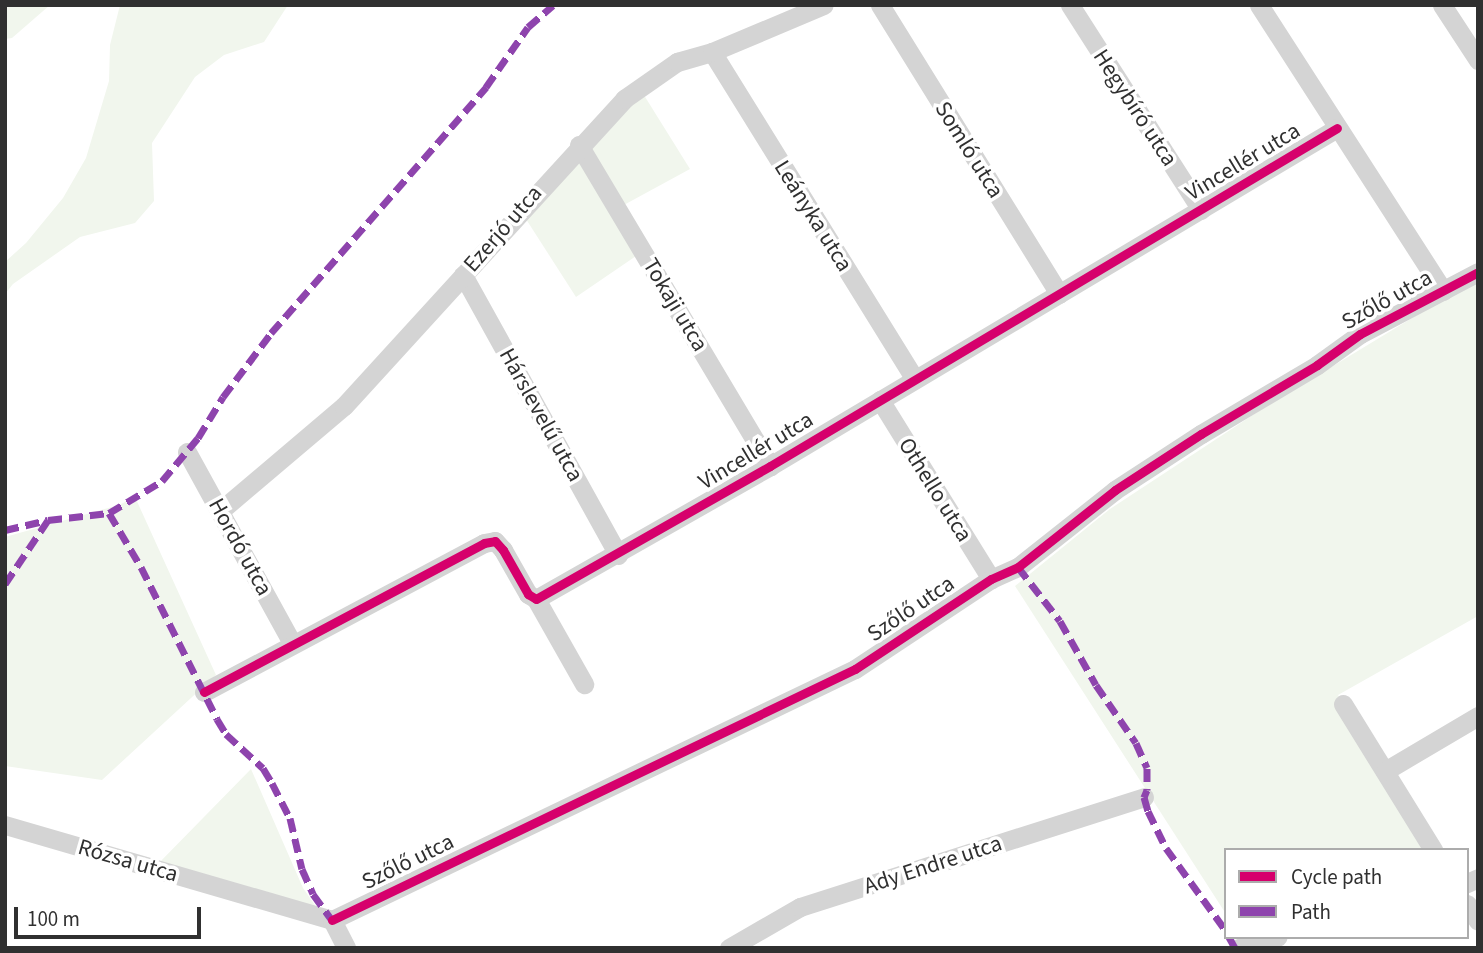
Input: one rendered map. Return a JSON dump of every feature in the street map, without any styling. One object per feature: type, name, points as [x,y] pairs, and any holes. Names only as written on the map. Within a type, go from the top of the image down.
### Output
[{"type":"street","name":"Ezerjó utca","points":[[220,511],[344,406],[579,145],[624,99],[677,62],[712,52],[824,5]]},
{"type":"street","name":"Somló utca","points":[[880,5],[1059,294]]},
{"type":"street","name":"Hegybíró utca","points":[[1070,5],[1201,210]]},
{"type":"street","points":[[1259,5],[1443,291]]},
{"type":"street","points":[[1442,5],[1478,60]]},
{"type":"street","name":"Leányka utca","points":[[712,52],[915,379]]},
{"type":"street","name":"Vincellér utca","points":[[536,600],[770,466],[1337,128]]},
{"type":"street","name":"Tokaji utca","points":[[579,145],[770,466]]},
{"type":"street","name":"Szőlő utca","points":[[332,920],[855,669],[991,579],[1018,567],[1115,490],[1200,434],[1317,365],[1360,334],[1478,272]]},
{"type":"street","name":"Hárslevelű utca","points":[[463,275],[618,555]]},
{"type":"street","name":"Othello utca","points":[[880,400],[991,579]]},
{"type":"street","name":"Hordó utca","points":[[187,452],[292,643]]},
{"type":"street","points":[[204,692],[484,543],[495,541],[528,594],[536,600],[584,684]]},
{"type":"street","points":[[1343,704],[1432,848]]},
{"type":"street","points":[[1385,771],[1478,716]]},
{"type":"street","name":"Ady Endre utca","points":[[729,948],[800,907],[1144,797]]},
{"type":"street","name":"Rózsa utca","points":[[5,825],[332,920]]},
{"type":"street","points":[[332,920],[346,948]]},
{"type":"street","points":[[1239,948],[1270,939]]},
{"type":"shaded area","points":[[5,5],[50,5],[12,38],[5,39]]},
{"type":"shaded area","points":[[120,5],[288,5],[264,42],[224,55],[195,77],[152,143],[154,201],[135,223],[80,237],[13,284],[5,294],[5,262],[26,243],[63,198],[86,158],[109,81],[110,45]]},
{"type":"shaded area","points":[[642,92],[690,169],[622,206],[585,145]]},
{"type":"shaded area","points":[[579,152],[639,254],[576,297],[524,216]]},
{"type":"shaded area","points":[[1478,278],[1478,616],[1338,695],[1422,848],[1224,848],[1224,911],[1015,586],[1110,509],[1262,409]]},
{"type":"shaded area","points":[[135,497],[216,675],[102,780],[5,766],[5,537],[119,505]]},
{"type":"shaded area","points":[[251,769],[303,888],[324,918],[155,867]]},
{"type":"marked path","points":[[5,584],[48,520],[109,513],[162,481],[198,438],[223,397],[271,333],[486,87],[528,27],[553,5]]},
{"type":"marked path","points":[[109,513],[141,567],[226,734],[263,768],[272,783],[290,818],[302,869],[313,894],[332,920]]},
{"type":"marked path","points":[[5,530],[48,520]]},
{"type":"marked path","points":[[1018,567],[1060,621],[1096,685],[1136,743],[1147,768],[1147,790],[1144,797],[1148,811],[1166,848],[1224,928]]},
{"type":"marked path","points":[[1230,939],[1235,948]]},
{"type":"cycle path","points":[[204,692],[484,543],[495,541],[528,594],[536,599],[770,466],[1337,128]]},
{"type":"cycle path","points":[[332,920],[855,669],[991,579],[1018,567],[1115,490],[1201,434],[1317,365],[1360,334],[1478,272]]}]
